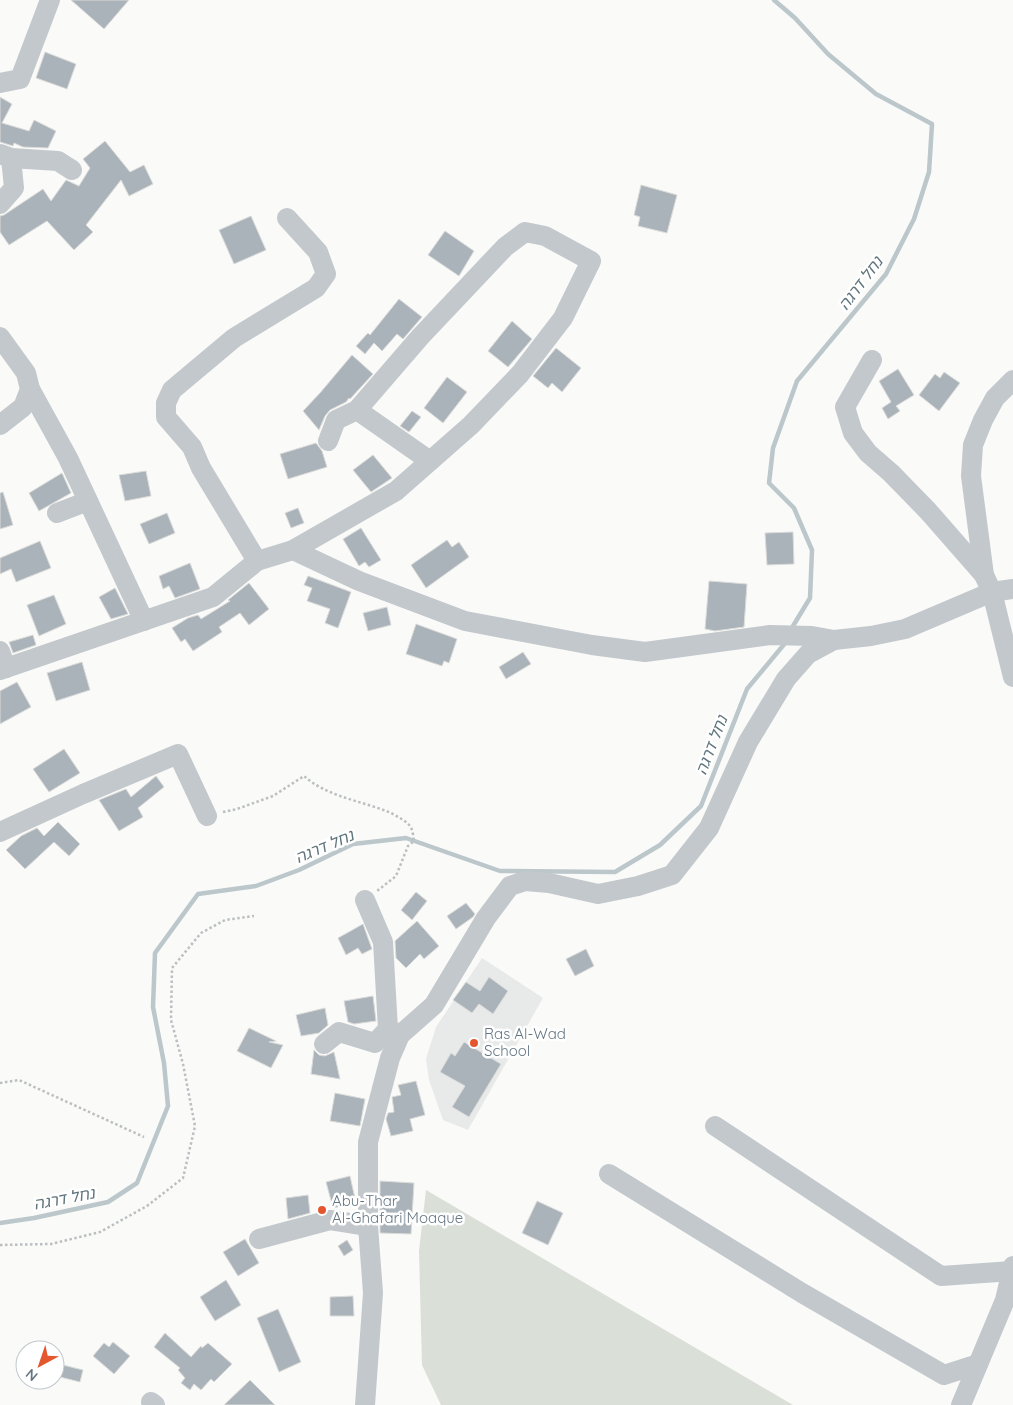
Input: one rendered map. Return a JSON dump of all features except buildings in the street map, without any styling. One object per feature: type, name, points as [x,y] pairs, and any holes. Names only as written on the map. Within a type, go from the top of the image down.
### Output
[{"type":"street","points":[[0,83],[20,79],[50,0]]},
{"type":"street","points":[[0,204],[14,188],[5,156],[58,161],[72,170]]},
{"type":"street","points":[[257,561],[201,468],[192,447],[166,417],[166,403],[172,390],[234,338],[316,288],[326,274],[318,252],[287,218]]},
{"type":"street","points":[[2,663],[144,621],[213,597],[257,561],[292,550],[396,491],[472,426],[520,374],[563,318],[591,261],[545,236],[525,232],[505,247],[420,337],[357,410],[336,420],[328,441]]},
{"type":"street","points":[[0,337],[26,373],[30,389],[68,458],[144,621]]},
{"type":"street","points":[[872,360],[845,407],[853,433],[868,453],[891,473],[928,511],[988,583],[1013,589]]},
{"type":"street","points":[[1013,380],[996,398],[983,420],[973,444],[971,476],[988,583],[1013,677]]},
{"type":"street","points":[[0,425],[23,406],[30,389]]},
{"type":"street","points":[[357,410],[430,461]]},
{"type":"street","points":[[57,513],[88,502]]},
{"type":"street","points":[[292,550],[359,581],[465,621],[592,645],[645,652],[770,635],[812,636],[834,640],[872,636],[905,629],[988,583]]},
{"type":"street","points":[[324,1044],[339,1032],[375,1043],[434,1005],[486,918],[510,886],[524,881],[549,883],[598,894],[638,886],[672,875],[709,828],[748,742],[786,679],[808,654],[834,640]]},
{"type":"street","points":[[0,832],[178,754],[206,816]]},
{"type":"street","points":[[365,900],[383,942],[394,1032],[390,1058],[368,1142],[368,1226],[373,1293],[365,1405]]},
{"type":"street","points":[[715,1126],[941,1276],[1012,1268],[1005,1300],[961,1405]]},
{"type":"street","points":[[609,1174],[802,1293],[944,1375],[978,1364]]},
{"type":"street","points":[[259,1239],[330,1220],[368,1226]]},
{"type":"path","points":[[206,816],[237,809],[273,796],[304,776],[313,784],[403,819],[412,828],[414,841],[408,846],[396,876],[365,900]]},
{"type":"path","points":[[0,1245],[51,1244],[100,1232],[147,1206],[183,1178],[195,1126],[183,1064],[171,1020],[172,968],[201,934],[225,920],[254,916]]},
{"type":"path","points":[[0,1083],[19,1080],[144,1137]]},
{"type":"shaded area","name":"Ras Al-Wad School","points":[[482,958],[543,998],[468,1130],[443,1120],[429,1080],[426,1059],[436,1027]]},
{"type":"shaded area","points":[[426,1190],[793,1405],[441,1405],[422,1365],[419,1251]]},
{"type":"waterway","name":"נחל דרגה","points":[[774,0],[795,18],[828,54],[876,94],[932,124],[929,172],[914,219],[886,274],[797,381],[773,448],[769,483],[794,508],[812,550],[810,598],[793,626]]},
{"type":"waterway","name":"נחל דרגה","points":[[0,1223],[34,1218],[108,1202],[137,1183],[168,1106],[164,1063],[153,1007],[155,953],[198,894],[256,886],[299,870],[353,844],[406,838],[500,871],[615,872],[660,845],[701,806],[747,689],[786,642]]},
{"type":"place","name":"Ras Al-Wad School","points":[[474,1043]]},
{"type":"place","name":"Abu-Thar Al-Ghafari Moaque","points":[[322,1210]]}]
